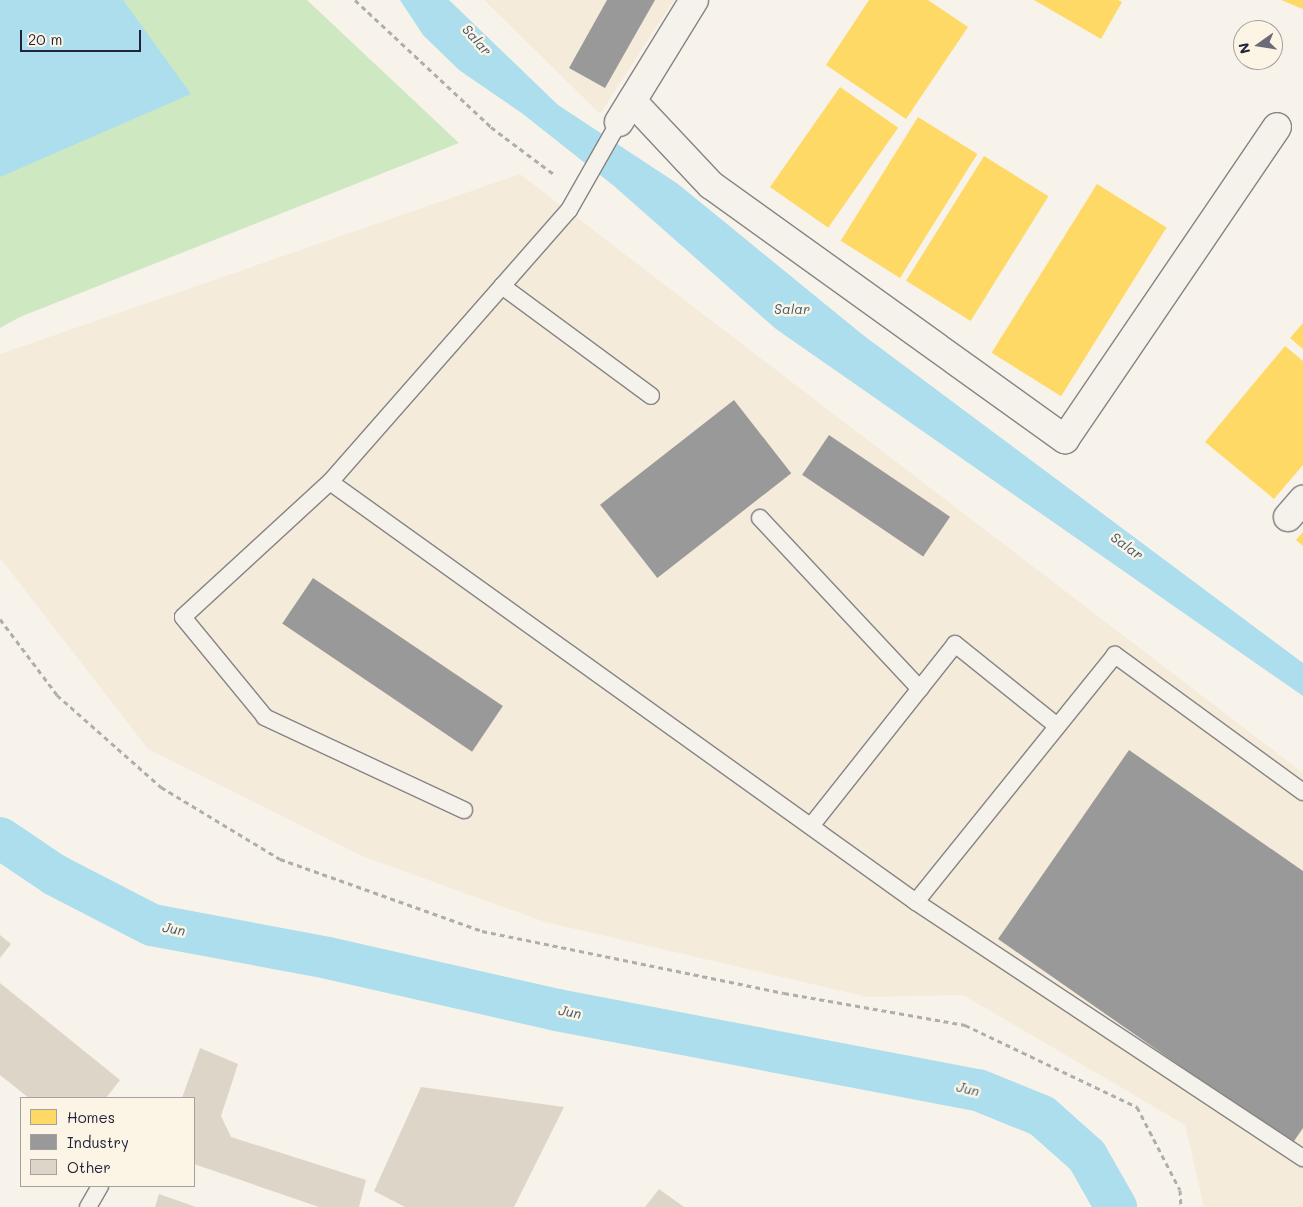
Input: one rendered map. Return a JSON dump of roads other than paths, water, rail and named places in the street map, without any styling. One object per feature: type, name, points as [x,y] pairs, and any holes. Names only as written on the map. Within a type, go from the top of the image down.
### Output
[{"type":"street","points":[[694,0],[626,111],[711,186],[1065,439],[1277,128]]},
{"type":"lane","points":[[464,810],[265,717],[183,617],[330,482],[569,210],[626,111]]},
{"type":"lane","points":[[502,286],[651,396]]},
{"type":"lane","points":[[330,482],[916,902],[1303,1158]]},
{"type":"lane","points":[[760,518],[920,689]]},
{"type":"lane","points":[[811,826],[955,644],[1058,726]]},
{"type":"lane","points":[[916,902],[1115,655],[1303,792]]},
{"type":"lane","points":[[88,1207],[99,1187]]},
{"type":"water","points":[[0,0],[123,0],[191,94],[0,177]]},
{"type":"water","name":"Salar","points":[[400,0],[449,0],[558,105],[678,184],[863,335],[1303,663],[1303,696],[776,329],[614,186],[523,114],[459,70],[423,35]]},
{"type":"waterway","name":"Jun","points":[[0,838],[55,875],[152,925],[328,958],[557,1010],[978,1090],[1042,1116],[1087,1156],[1116,1207]]}]
